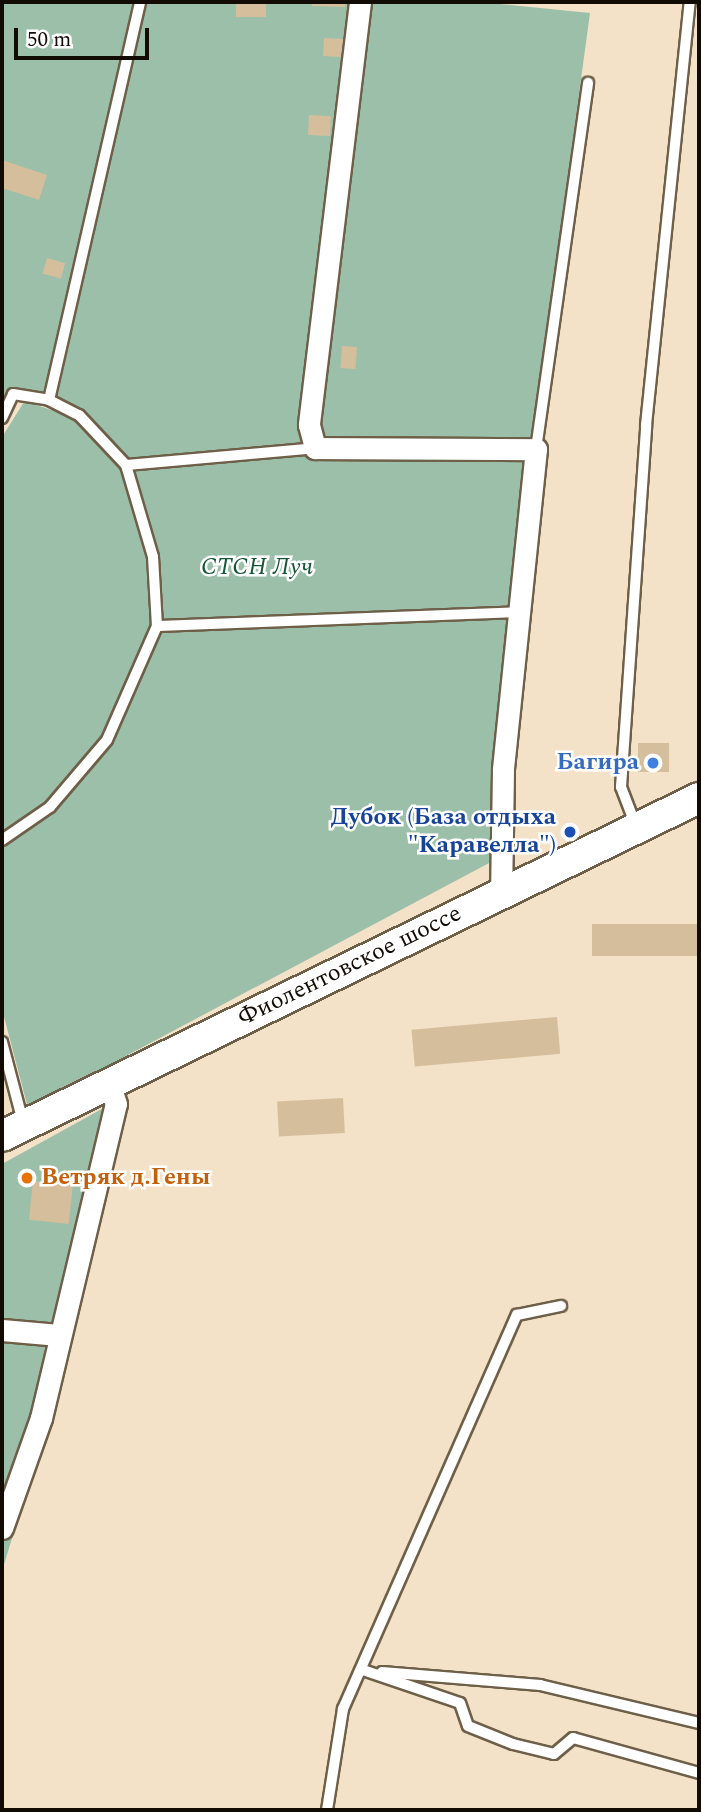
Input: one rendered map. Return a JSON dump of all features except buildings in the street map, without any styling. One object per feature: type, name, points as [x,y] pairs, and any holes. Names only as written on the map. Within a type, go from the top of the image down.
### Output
[{"type":"main road","name":"Фиолентовское шоссе","points":[[13,1130],[636,826],[699,798]]},
{"type":"street","points":[[360,2],[309,425],[315,448],[536,449],[503,770],[501,893]]},
{"type":"street","points":[[2,1528],[41,1418],[116,1104],[109,1083]]},
{"type":"street","points":[[2,1330],[59,1335]]},
{"type":"lane","points":[[49,400],[140,2]]},
{"type":"lane","points":[[636,826],[621,787],[646,425],[690,2]]},
{"type":"lane","points":[[536,449],[588,83]]},
{"type":"lane","points":[[2,418],[13,394],[49,400],[79,415],[126,465],[153,557],[157,626],[107,740],[50,807],[2,840]]},
{"type":"lane","points":[[126,465],[315,448]]},
{"type":"lane","points":[[157,626],[520,612]]},
{"type":"lane","points":[[2,1042],[13,1130]]},
{"type":"lane","points":[[327,1810],[343,1709],[363,1670],[517,1315],[561,1306]]},
{"type":"lane","points":[[363,1670],[540,1685],[699,1723]]},
{"type":"lane","points":[[363,1670],[460,1703],[468,1726],[513,1744],[554,1754],[573,1738],[699,1773]]},
{"type":"green space","name":"СТСН Луч","points":[[2,2],[146,2],[48,405],[28,402],[51,410],[147,2],[480,2],[590,13],[507,623],[491,862],[28,1108],[2,1009],[2,437],[24,402],[17,401],[2,426]]},
{"type":"green space","points":[[120,1099],[46,1427],[2,1571],[2,1164]]},
{"type":"place","name":"Багира","points":[[653,763]]},
{"type":"place","name":"Дубок (База отдыха \"Каравелла\")","points":[[570,832]]},
{"type":"place","name":"Ветряк д.Гены","points":[[27,1178]]}]
